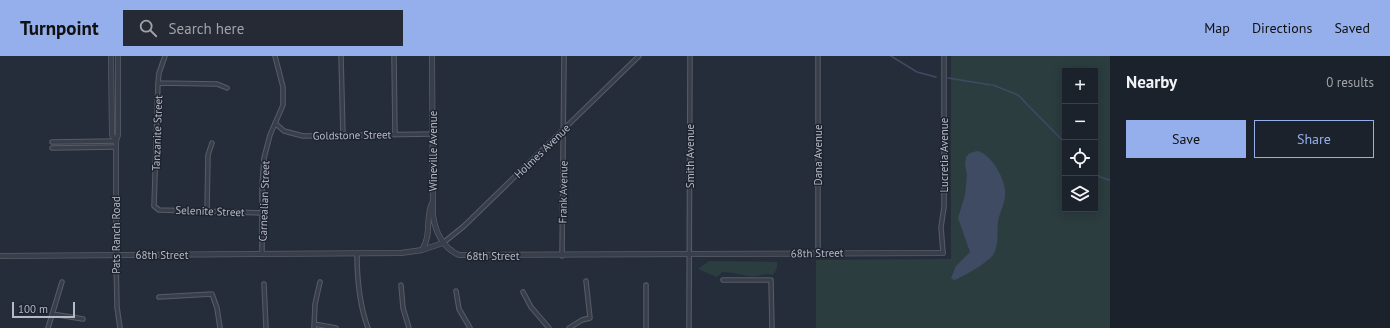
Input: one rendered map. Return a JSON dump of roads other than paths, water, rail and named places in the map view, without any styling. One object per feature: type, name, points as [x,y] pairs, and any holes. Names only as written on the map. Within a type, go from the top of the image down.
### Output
[{"type":"street","name":"Pats Ranch Road","points":[[111,56],[112,135],[116,141]]},
{"type":"street","name":"Pats Ranch Road","points":[[118,56],[116,256],[117,307],[120,328]]},
{"type":"street","name":"Tanzanite Street","points":[[159,210],[154,206],[158,83],[159,72],[165,56]]},
{"type":"street","name":"Carnealian Street","points":[[262,254],[264,158],[270,135],[283,105],[283,87],[275,56]]},
{"type":"street","points":[[341,56],[342,136]]},
{"type":"street","points":[[394,56],[395,135]]},
{"type":"street","name":"Wineville Avenue","points":[[432,56],[432,202],[434,224],[443,243]]},
{"type":"street","name":"Frank Avenue","points":[[562,256],[564,56]]},
{"type":"street","name":"Holmes Avenue","points":[[443,243],[564,130],[639,56]]},
{"type":"street","name":"Smith Avenue","points":[[689,328],[690,56]]},
{"type":"street","name":"Dana Avenue","points":[[818,56],[818,253]]},
{"type":"street","name":"Lucretia Avenue","points":[[943,253],[941,227],[944,206],[944,56]]},
{"type":"street","points":[[158,83],[217,84],[227,88]]},
{"type":"street","name":"Goldstone Street","points":[[275,123],[284,131],[303,136],[433,134]]},
{"type":"street","points":[[52,142],[116,141]]},
{"type":"street","points":[[77,142],[77,148]]},
{"type":"street","points":[[207,211],[208,155],[212,143]]},
{"type":"street","points":[[52,148],[116,147]]},
{"type":"street","points":[[422,250],[428,237],[428,212],[432,202]]},
{"type":"street","name":"Selenite Street","points":[[159,210],[262,213]]},
{"type":"street","name":"68th Street","points":[[0,256],[401,253],[422,250],[443,243],[453,253],[464,256],[943,253]]},
{"type":"street","points":[[358,254],[358,285],[363,312],[368,328]]},
{"type":"street","points":[[723,280],[771,280],[772,328]]},
{"type":"street","points":[[569,328],[582,320],[590,318],[586,281]]},
{"type":"street","points":[[48,328],[62,282]]},
{"type":"street","points":[[320,282],[315,304],[314,326],[336,328]]},
{"type":"street","points":[[264,284],[266,328]]},
{"type":"street","points":[[401,285],[408,328]]},
{"type":"street","points":[[646,285],[646,328]]},
{"type":"street","points":[[456,291],[460,309],[470,328]]},
{"type":"street","points":[[523,292],[531,307],[549,328]]},
{"type":"street","points":[[159,297],[212,294],[217,308],[220,328]]},
{"type":"street","points":[[52,314],[83,319]]},
{"type":"water","points":[[977,151],[988,157],[993,162],[1001,175],[1005,189],[1004,202],[998,222],[997,243],[993,255],[986,262],[954,280],[951,278],[956,266],[970,252],[958,218],[965,195],[967,175],[965,165],[966,157],[970,153]]},
{"type":"waterway","points":[[891,56],[917,72],[936,77]]},
{"type":"waterway","points":[[948,78],[991,85]]},
{"type":"waterway","points":[[993,85],[1018,95],[1062,140]]},
{"type":"waterway","points":[[1098,175],[1110,180]]}]
